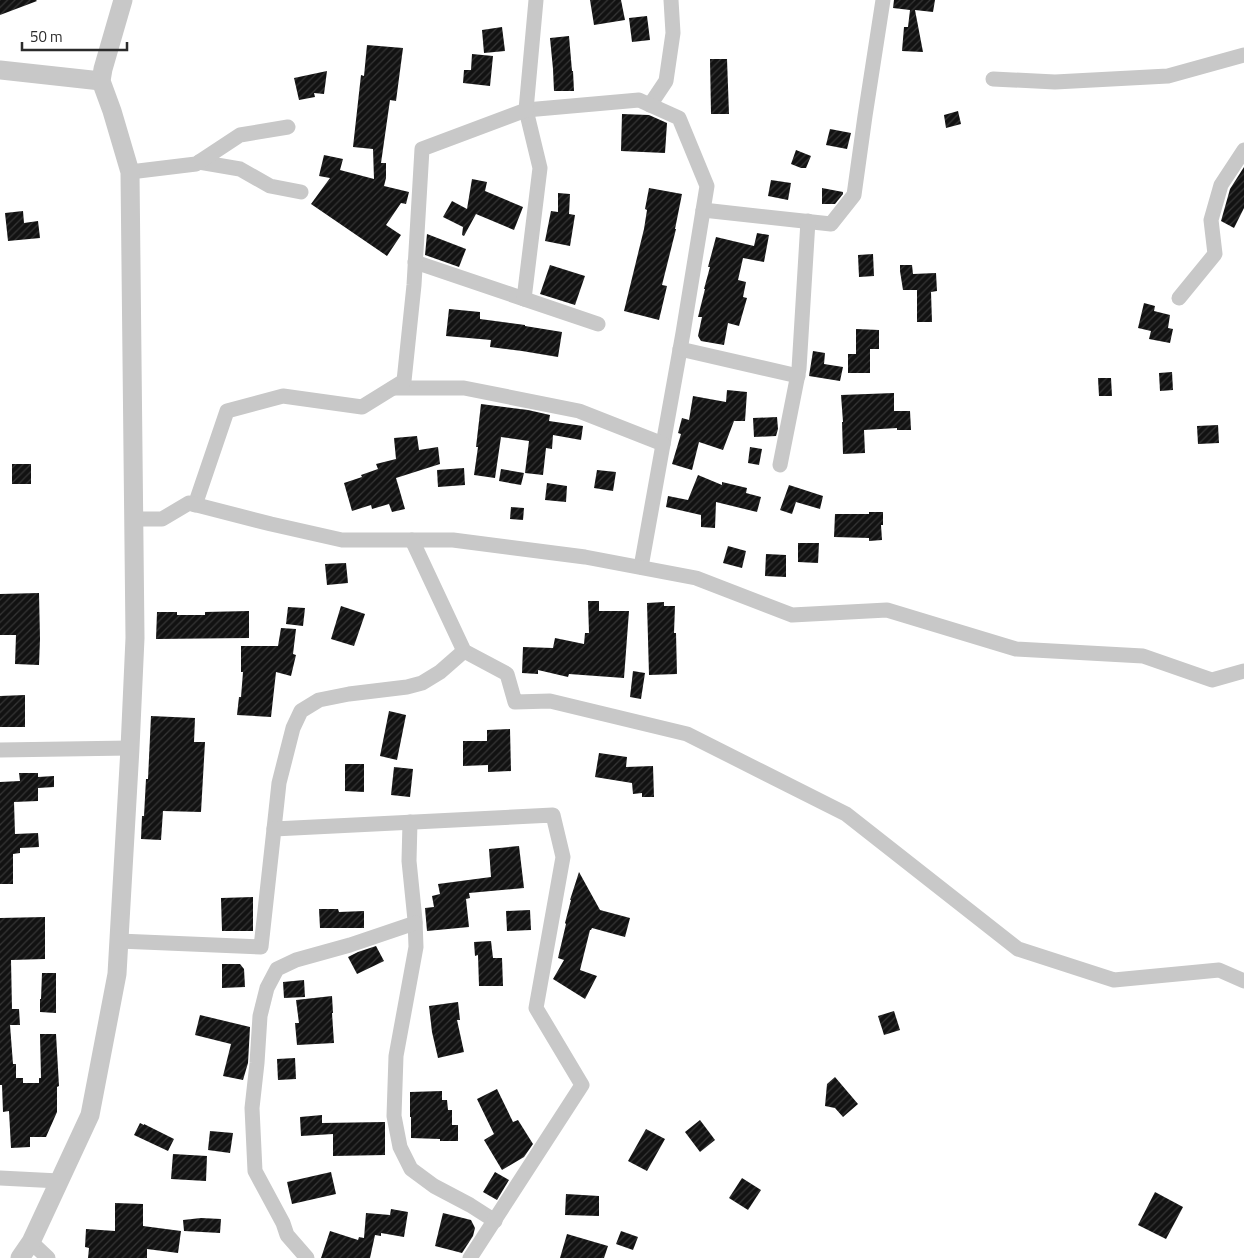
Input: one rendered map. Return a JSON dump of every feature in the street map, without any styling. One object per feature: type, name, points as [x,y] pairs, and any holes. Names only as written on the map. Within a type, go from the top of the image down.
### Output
[{"type":"street","points":[[20,1258],[31,1242],[90,1115],[116,974],[119,941],[135,638],[130,172],[101,81],[123,0]]},
{"type":"street","points":[[524,299],[540,168],[526,110],[536,0]]},
{"type":"street","points":[[650,105],[666,82],[673,33],[671,0]]},
{"type":"street","points":[[703,210],[831,224],[854,195],[883,0]]},
{"type":"street","points":[[993,79],[1054,82],[1168,76],[1244,55]]},
{"type":"street","points":[[0,70],[101,81]]},
{"type":"street","points":[[195,505],[227,411],[283,396],[362,407],[404,381],[415,262],[422,149],[526,110],[640,100],[678,118],[707,186],[641,567]]},
{"type":"street","points":[[130,172],[196,164],[240,135],[288,127]]},
{"type":"street","points":[[1179,298],[1215,254],[1210,220],[1221,185],[1244,150]]},
{"type":"street","points":[[199,162],[240,169],[270,186],[301,192]]},
{"type":"street","points":[[780,464],[798,376],[808,222]]},
{"type":"street","points":[[415,262],[598,324]]},
{"type":"street","points":[[680,349],[798,376]]},
{"type":"street","points":[[393,388],[464,388],[579,411],[663,444]]},
{"type":"street","points":[[133,519],[162,519],[189,503],[342,540],[453,540],[585,557],[696,578],[792,615],[887,610],[1016,649],[1143,656],[1212,680],[1244,671]]},
{"type":"street","points":[[412,540],[464,651],[507,674],[515,702],[550,701],[687,734],[846,814],[1018,949],[1114,980],[1219,970],[1244,981]]},
{"type":"street","points":[[119,941],[261,947],[280,783],[293,728],[301,711],[319,700],[348,694],[407,687],[422,683],[440,672],[464,651]]},
{"type":"street","points":[[0,750],[130,748]]},
{"type":"street","points":[[274,829],[553,815],[562,857],[536,1008],[582,1085],[470,1258]]},
{"type":"street","points":[[410,822],[409,861],[416,923],[416,947],[396,1056],[394,1116],[400,1147],[411,1169],[434,1186],[495,1221]]},
{"type":"street","points":[[307,1258],[287,1235],[280,1215],[255,1171],[252,1108],[260,1016],[268,988],[277,969],[296,960],[350,945],[416,923]]},
{"type":"street","points":[[0,1178],[59,1181]]},
{"type":"street","points":[[31,1242],[48,1258]]},
{"type":"building","points":[[0,0],[36,0],[37,1],[0,15]]},
{"type":"building","points":[[590,0],[621,0],[625,20],[594,25]]},
{"type":"building","points":[[894,0],[935,0],[933,12],[915,10],[923,52],[902,51],[904,27],[908,27],[910,10],[893,8]]},
{"type":"building","points":[[647,16],[650,40],[632,42],[629,18]]},
{"type":"building","points":[[502,27],[505,51],[484,53],[482,30]]},
{"type":"building","points":[[569,36],[574,91],[554,91],[550,38]]},
{"type":"building","points":[[367,45],[403,48],[396,101],[390,100],[381,163],[386,163],[384,186],[409,192],[406,204],[401,203],[386,225],[401,235],[387,256],[311,204],[330,178],[319,176],[324,155],[343,159],[340,170],[374,179],[373,149],[353,147],[361,75],[364,76]]},
{"type":"building","points":[[472,54],[493,56],[490,86],[463,83],[464,70],[471,70]]},
{"type":"building","points":[[710,59],[727,59],[729,114],[711,114]]},
{"type":"building","points":[[327,71],[324,94],[314,93],[315,97],[299,100],[294,78]]},
{"type":"building","points":[[958,111],[961,124],[946,128],[944,115]]},
{"type":"building","points":[[622,114],[649,115],[667,123],[665,153],[621,151]]},
{"type":"building","points":[[830,129],[851,133],[847,149],[826,145]]},
{"type":"building","points":[[796,150],[811,156],[806,168],[791,164]]},
{"type":"building","points":[[1244,167],[1244,208],[1234,228],[1221,221],[1230,189]]},
{"type":"building","points":[[472,179],[487,182],[485,191],[523,207],[514,230],[476,214],[464,236],[462,235],[463,227],[443,217],[452,201],[467,209]]},
{"type":"building","points":[[771,180],[791,183],[788,200],[768,196]]},
{"type":"building","points":[[649,188],[682,194],[676,229],[662,285],[667,286],[659,320],[624,311],[644,229]]},
{"type":"building","points":[[822,188],[843,192],[843,194],[835,204],[822,204]]},
{"type":"building","points":[[558,193],[570,194],[569,214],[575,215],[570,246],[545,241],[551,211],[558,212]]},
{"type":"building","points":[[23,211],[24,223],[38,221],[40,238],[8,241],[5,213]]},
{"type":"building","points":[[757,233],[769,235],[764,262],[743,258],[738,280],[746,282],[743,297],[747,298],[739,326],[728,323],[724,345],[701,341],[698,336],[702,317],[698,317],[716,237],[754,246]]},
{"type":"building","points":[[427,234],[466,249],[459,267],[425,255]]},
{"type":"building","points":[[873,254],[874,276],[859,277],[858,255]]},
{"type":"building","points":[[550,265],[585,276],[575,305],[540,294]]},
{"type":"building","points":[[900,265],[912,265],[913,274],[936,273],[937,291],[931,292],[932,322],[917,322],[917,290],[903,290]]},
{"type":"building","points":[[1144,303],[1155,306],[1154,311],[1170,315],[1168,328],[1173,329],[1170,343],[1149,339],[1151,331],[1138,328]]},
{"type":"building","points":[[449,309],[480,312],[480,319],[562,332],[558,357],[490,347],[491,340],[446,336]]},
{"type":"building","points":[[856,329],[879,330],[879,349],[870,349],[870,373],[848,373],[848,354],[856,354]]},
{"type":"building","points":[[813,351],[825,353],[824,364],[843,367],[840,381],[809,376]]},
{"type":"building","points":[[1172,372],[1173,390],[1160,391],[1159,373]]},
{"type":"building","points":[[1098,378],[1111,378],[1112,396],[1099,396]]},
{"type":"building","points":[[727,390],[747,392],[745,421],[734,421],[723,450],[699,442],[692,470],[672,464],[681,434],[678,433],[682,418],[689,420],[693,396],[726,402]]},
{"type":"building","points":[[894,393],[894,411],[910,411],[911,430],[897,430],[897,428],[864,430],[865,453],[843,454],[841,395]]},
{"type":"building","points":[[481,404],[528,410],[550,415],[549,421],[583,426],[581,440],[553,435],[552,449],[546,448],[543,475],[525,473],[529,441],[501,437],[495,478],[474,475]]},
{"type":"building","points":[[777,417],[778,429],[776,436],[754,437],[753,418]]},
{"type":"building","points":[[1218,425],[1219,443],[1198,444],[1197,426]]},
{"type":"building","points":[[417,436],[419,450],[438,447],[440,464],[396,478],[405,509],[392,512],[389,504],[372,509],[371,505],[352,511],[344,483],[378,469],[376,464],[396,459],[394,438]]},
{"type":"building","points":[[750,447],[762,449],[759,465],[748,463]]},
{"type":"building","points":[[12,464],[31,464],[31,484],[12,484]]},
{"type":"building","points":[[464,468],[465,485],[438,487],[437,470]]},
{"type":"building","points":[[501,469],[524,473],[521,485],[499,481]]},
{"type":"building","points":[[597,470],[616,472],[613,491],[594,488]]},
{"type":"building","points":[[698,475],[722,485],[722,482],[747,488],[746,493],[761,497],[757,512],[716,502],[715,528],[701,527],[701,515],[666,507],[668,496],[688,500]]},
{"type":"building","points":[[547,483],[567,486],[566,502],[545,500]]},
{"type":"building","points":[[789,485],[823,496],[820,509],[796,502],[792,514],[780,510]]},
{"type":"building","points":[[511,507],[524,508],[523,520],[510,519]]},
{"type":"building","points":[[869,512],[883,512],[883,525],[881,525],[882,540],[869,541],[869,538],[834,537],[835,514],[869,514]]},
{"type":"building","points":[[798,543],[819,543],[818,563],[798,562]]},
{"type":"building","points":[[728,546],[746,551],[742,568],[723,563]]},
{"type":"building","points":[[766,554],[786,555],[786,577],[765,576]]},
{"type":"building","points":[[346,563],[348,583],[327,585],[325,564]]},
{"type":"building","points":[[39,593],[39,665],[15,664],[16,635],[0,635],[0,594]]},
{"type":"building","points":[[588,601],[599,601],[599,611],[629,611],[624,678],[569,674],[568,677],[538,670],[538,674],[522,673],[523,647],[553,648],[555,638],[584,644],[585,633],[589,633]]},
{"type":"building","points":[[664,602],[664,606],[675,606],[674,633],[676,633],[677,674],[649,675],[647,603]]},
{"type":"building","points":[[341,606],[365,614],[354,646],[331,639]]},
{"type":"building","points":[[288,607],[305,608],[303,626],[286,624]]},
{"type":"building","points":[[249,611],[249,638],[156,639],[157,612],[177,612],[177,615],[205,615],[205,612]]},
{"type":"building","points":[[281,628],[296,629],[293,654],[296,655],[291,676],[276,672],[271,717],[237,715],[243,672],[241,672],[241,646],[278,646]]},
{"type":"building","points":[[633,671],[645,673],[641,699],[630,697]]},
{"type":"building","points":[[25,695],[25,727],[0,727],[0,696]]},
{"type":"building","points":[[389,711],[406,715],[397,760],[380,756]]},
{"type":"building","points":[[151,716],[195,718],[194,742],[205,742],[201,812],[163,811],[161,840],[141,839],[146,779],[148,779]]},
{"type":"building","points":[[510,729],[511,771],[488,772],[488,765],[463,766],[463,741],[487,741],[487,730]]},
{"type":"building","points":[[599,753],[627,757],[626,767],[653,766],[654,797],[642,797],[642,793],[633,794],[632,783],[595,777]]},
{"type":"building","points":[[345,764],[364,764],[364,792],[345,791]]},
{"type":"building","points":[[394,767],[413,769],[410,797],[391,795]]},
{"type":"building","points":[[19,773],[38,773],[38,777],[54,776],[54,787],[38,788],[38,801],[14,802],[15,834],[38,833],[39,847],[20,848],[20,853],[13,854],[13,884],[0,884],[0,782],[20,781]]},
{"type":"building","points":[[519,846],[524,888],[469,893],[470,898],[466,899],[469,927],[427,931],[425,908],[434,907],[432,896],[440,894],[438,884],[491,877],[489,849]]},
{"type":"building","points":[[579,872],[600,910],[630,918],[625,937],[592,928],[590,930],[580,970],[597,976],[585,999],[553,979],[564,960],[558,958],[570,900]]},
{"type":"building","points":[[253,897],[253,931],[222,931],[221,898]]},
{"type":"building","points":[[319,909],[338,909],[339,912],[364,911],[364,928],[320,928]]},
{"type":"building","points":[[530,910],[531,930],[507,931],[506,911]]},
{"type":"building","points":[[45,917],[45,959],[11,960],[12,1009],[19,1009],[20,1025],[10,1025],[13,1064],[16,1064],[16,1078],[23,1078],[23,1083],[39,1083],[39,1078],[41,1078],[40,1034],[56,1034],[59,1086],[57,1087],[57,1112],[46,1137],[30,1137],[30,1147],[11,1148],[9,1111],[3,1112],[2,1085],[0,1085],[0,918]]},
{"type":"building","points":[[491,941],[493,958],[502,958],[503,986],[479,986],[478,955],[475,956],[474,942]]},
{"type":"building","points":[[376,946],[384,961],[357,974],[348,957]]},
{"type":"building","points":[[222,964],[240,964],[244,969],[245,987],[222,988]]},
{"type":"building","points":[[42,973],[56,973],[56,1013],[40,1012]]},
{"type":"building","points":[[304,980],[305,997],[284,998],[283,982]]},
{"type":"building","points":[[332,996],[334,1043],[297,1045],[295,1023],[299,1023],[296,1000]]},
{"type":"building","points":[[458,1002],[460,1020],[457,1020],[464,1052],[438,1058],[429,1006]]},
{"type":"building","points":[[894,1011],[900,1030],[884,1035],[878,1016]]},
{"type":"building","points":[[200,1015],[250,1027],[248,1063],[243,1080],[223,1076],[231,1044],[195,1035]]},
{"type":"building","points":[[295,1058],[296,1079],[278,1080],[277,1059]]},
{"type":"building","points":[[835,1077],[858,1104],[843,1117],[835,1108],[825,1106],[827,1084]]},
{"type":"building","points":[[497,1089],[513,1122],[518,1120],[533,1144],[524,1157],[502,1170],[484,1140],[494,1134],[477,1099]]},
{"type":"building","points":[[442,1091],[442,1100],[447,1100],[448,1110],[452,1110],[452,1125],[458,1125],[458,1141],[411,1138],[410,1092]]},
{"type":"building","points":[[322,1115],[322,1123],[385,1122],[385,1155],[333,1156],[333,1134],[301,1136],[300,1117]]},
{"type":"building","points":[[700,1120],[715,1140],[700,1152],[685,1132]]},
{"type":"building","points":[[140,1123],[174,1139],[168,1151],[134,1135]]},
{"type":"building","points":[[646,1129],[665,1139],[647,1171],[628,1161]]},
{"type":"building","points":[[210,1131],[233,1133],[230,1153],[208,1150]]},
{"type":"building","points":[[173,1154],[207,1156],[206,1181],[171,1179]]},
{"type":"building","points":[[331,1172],[336,1194],[292,1204],[287,1182]]},
{"type":"building","points":[[495,1172],[509,1180],[497,1200],[483,1192]]},
{"type":"building","points":[[742,1178],[761,1190],[748,1210],[729,1198]]},
{"type":"building","points":[[1155,1192],[1183,1207],[1166,1239],[1138,1225]]},
{"type":"building","points":[[566,1194],[599,1196],[599,1216],[565,1215]]},
{"type":"building","points":[[115,1203],[143,1204],[143,1226],[181,1231],[178,1253],[147,1249],[147,1258],[88,1258],[89,1248],[85,1247],[86,1229],[115,1231]]},
{"type":"building","points":[[391,1209],[408,1212],[404,1237],[381,1233],[381,1236],[375,1235],[370,1258],[321,1258],[330,1231],[358,1240],[359,1237],[364,1238],[366,1213],[390,1215]]},
{"type":"building","points":[[443,1213],[471,1220],[475,1228],[473,1236],[462,1253],[435,1246]]},
{"type":"building","points":[[201,1218],[221,1219],[220,1233],[184,1231],[183,1220]]},
{"type":"building","points":[[621,1231],[638,1237],[633,1250],[616,1244]]},
{"type":"building","points":[[567,1234],[608,1246],[604,1258],[560,1258]]}]
